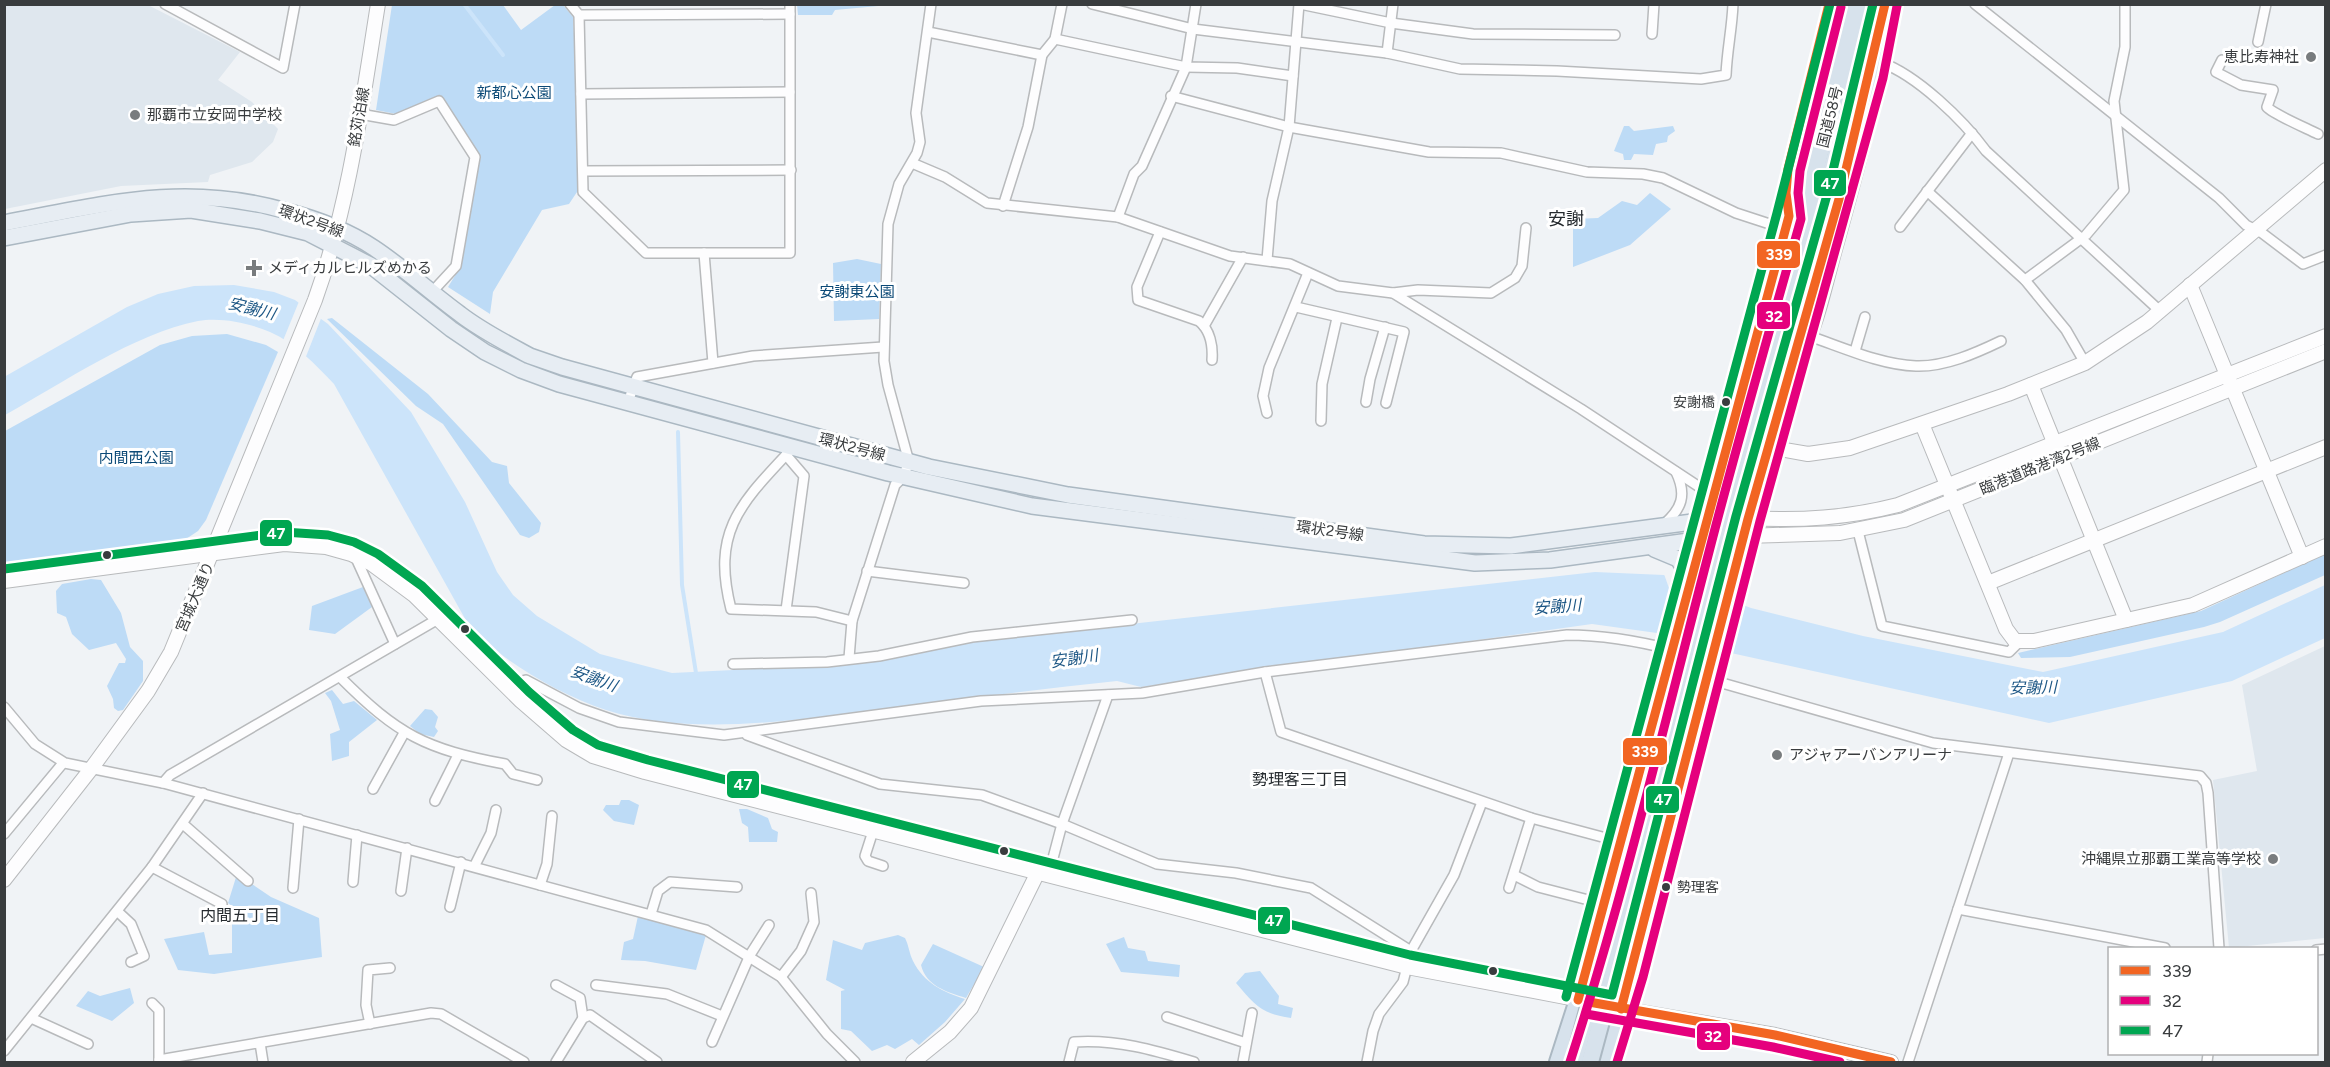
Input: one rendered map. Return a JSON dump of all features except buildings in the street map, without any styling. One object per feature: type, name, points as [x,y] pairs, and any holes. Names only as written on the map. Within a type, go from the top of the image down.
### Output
[{"type":"highway","points":[[1558,1062],[1578,1000],[1621,842],[1712,495],[1798,223],[1842,4]]},
{"type":"highway","name":"国道58号","points":[[1574,1062],[1798,223],[1845,59],[1856,4]]},
{"type":"highway","name":"国道58号","points":[[1590,1062],[1798,223],[1852,92],[1871,4]]},
{"type":"highway","points":[[1605,1062],[1715,653],[1748,518],[1871,75],[1885,4]]},
{"type":"main road","name":"環状2号線","points":[[4,223],[127,200],[192,195],[227,197],[258,203],[313,218],[338,228],[401,266],[492,336],[530,356],[633,387],[909,462],[1068,495],[1424,544],[1473,547],[1511,546],[1706,520],[1748,518]]},
{"type":"main road","name":"環状2号線","points":[[4,238],[131,214],[191,210],[260,221],[308,233],[334,244],[370,265],[451,329],[521,370],[559,384],[628,402],[789,452],[1032,506],[1449,561],[1524,562],[1650,548],[1701,539],[1744,537]]},
{"type":"main road","points":[[1650,548],[1678,559],[1691,581]]},
{"type":"street","points":[[165,4],[283,68],[295,4]]},
{"type":"street","points":[[570,4],[579,15],[583,192],[646,253],[790,254],[790,9],[579,15]]},
{"type":"street","points":[[849,658],[852,621],[867,571],[895,485],[903,477],[909,462],[888,385],[883,347],[890,209],[899,183],[912,163],[920,142],[916,113],[931,4]]},
{"type":"street","points":[[1003,206],[1028,127],[1042,55],[1055,39],[1062,4]]},
{"type":"street","points":[[1092,4],[1193,29],[1387,53],[1460,69],[1557,71],[1701,79],[1726,75],[1727,46],[1731,40],[1733,4]]},
{"type":"street","points":[[1118,217],[1134,174],[1142,166],[1171,96],[1186,67],[1196,4]]},
{"type":"street","points":[[1267,260],[1272,201],[1289,128],[1299,4],[1391,23],[1473,34],[1615,34]]},
{"type":"street","points":[[1387,53],[1393,4]]},
{"type":"street","points":[[1652,34],[1654,4]]},
{"type":"street","points":[[1798,223],[1785,193],[1788,169],[1821,51],[1829,4]]},
{"type":"street","points":[[1787,380],[1812,337],[1897,4]]},
{"type":"street","points":[[1975,4],[2218,198],[2246,225],[2257,230],[2302,264],[2325,255]]},
{"type":"street","points":[[2025,280],[2080,238],[2124,190],[2114,101],[2125,47],[2125,4]]},
{"type":"street","points":[[2258,42],[2266,4]]},
{"type":"street","name":"銘苅泊線","points":[[334,244],[360,114],[376,6]]},
{"type":"street","points":[[928,32],[1042,55]]},
{"type":"street","points":[[1055,39],[1186,67],[1237,68],[1293,76]]},
{"type":"street","points":[[2222,60],[2216,72],[2241,86],[2273,90],[2267,106],[2271,113],[2287,117],[2318,134]]},
{"type":"street","points":[[1883,63],[1919,85],[1972,133],[1986,151],[2160,311]]},
{"type":"street","points":[[581,94],[790,92]]},
{"type":"street","points":[[1171,96],[1289,128],[1429,152],[1501,153],[1587,172],[1643,174],[1663,178],[1736,213],[1798,223]]},
{"type":"street","points":[[360,114],[394,120],[439,101],[476,157],[456,266],[432,292]]},
{"type":"street","points":[[1900,227],[1972,133]]},
{"type":"street","points":[[912,163],[945,177],[981,200],[1003,206],[1118,217],[1230,256],[1290,264],[1338,286],[1393,293],[1418,290],[1491,293],[1515,278],[1522,266],[1526,228]]},
{"type":"street","points":[[583,171],[791,170]]},
{"type":"street","points":[[1768,447],[1808,453],[1829,452],[1859,445],[2031,385],[2085,363],[2134,332],[2325,170]]},
{"type":"street","points":[[1927,191],[2025,280],[2066,330],[2085,363]]},
{"type":"street","points":[[1160,232],[1137,287],[1138,300],[1199,321],[1204,326],[1213,348],[1212,360]]},
{"type":"street","name":"宮城大通り","points":[[4,880],[91,769],[148,691],[171,652],[315,300],[334,244]]},
{"type":"street","points":[[704,253],[713,363]]},
{"type":"street","points":[[1204,326],[1243,257]]},
{"type":"street","points":[[1267,413],[1263,396],[1269,368],[1296,307],[1308,273]]},
{"type":"street","points":[[2190,285],[2302,558]]},
{"type":"street","points":[[1393,293],[1581,409],[1748,518]]},
{"type":"street","points":[[1296,307],[1404,332],[1386,403]]},
{"type":"street","points":[[1855,351],[1865,317]]},
{"type":"street","points":[[1321,420],[1322,384],[1337,318]]},
{"type":"street","points":[[1366,402],[1385,327]]},
{"type":"street","name":"臨港道路港湾2号線","points":[[1748,518],[1801,521],[1852,516],[1898,505],[2055,445],[2325,336]]},
{"type":"street","points":[[1812,337],[1855,351],[1916,366],[1951,361],[2001,341]]},
{"type":"street","points":[[628,402],[637,377],[753,356],[883,347]]},
{"type":"street","name":"臨港道路港湾2号線","points":[[1744,537],[1858,531],[1904,520],[2325,351]]},
{"type":"street","points":[[2031,385],[2126,620]]},
{"type":"street","points":[[1922,424],[2006,629],[2019,642]]},
{"type":"street","points":[[795,432],[789,452],[743,502],[728,532],[724,566],[731,609],[816,612],[852,621]]},
{"type":"street","points":[[1988,583],[2325,447]]},
{"type":"street","points":[[786,610],[804,476],[789,452]]},
{"type":"street","points":[[1661,526],[1674,515],[1682,503],[1683,489],[1676,472]]},
{"type":"street","points":[[1858,531],[1882,626],[2009,652],[2019,642],[2034,641],[2209,600],[2325,546]]},
{"type":"street","points":[[4,581],[213,553],[295,545],[326,547],[354,555],[394,578],[552,729],[593,756],[645,772],[1042,875],[1407,967],[1621,1009],[1775,1035],[1891,1062]]},
{"type":"street","points":[[354,555],[394,644]]},
{"type":"street","points":[[867,571],[964,583]]},
{"type":"street","points":[[163,783],[170,775],[438,619]]},
{"type":"street","points":[[733,664],[827,662],[879,656],[972,637],[1132,620]]},
{"type":"street","points":[[510,690],[516,683],[526,680],[579,708],[619,722],[724,735],[981,701],[1142,693],[1264,672],[1567,636],[1593,635],[1674,646]]},
{"type":"street","points":[[1264,672],[1281,732],[1531,818],[1621,842]]},
{"type":"street","points":[[340,677],[404,733],[427,745],[458,756],[505,764],[513,774],[537,780]]},
{"type":"street","points":[[1708,679],[1934,743],[2200,776],[2206,783],[2208,793],[2219,947]]},
{"type":"street","points":[[913,1062],[950,1032],[971,1008],[1042,875],[1108,695]]},
{"type":"street","points":[[4,707],[35,744],[63,763],[203,793],[407,849],[476,865],[540,885],[706,930],[750,955],[781,977],[827,1034],[855,1062]]},
{"type":"street","points":[[373,789],[404,733]]},
{"type":"street","points":[[745,734],[880,784],[982,795],[1062,824],[1157,864],[1236,873],[1311,888],[1411,951]]},
{"type":"street","points":[[1908,1062],[2009,753]]},
{"type":"street","points":[[435,801],[458,756]]},
{"type":"street","points":[[4,834],[63,763]]},
{"type":"street","points":[[4,1051],[152,867],[203,793]]},
{"type":"street","points":[[1367,1062],[1373,1030],[1379,1014],[1400,987],[1411,951],[1454,875],[1482,802]]},
{"type":"street","points":[[476,865],[491,833],[496,810]]},
{"type":"street","points":[[540,885],[547,864],[552,816]]},
{"type":"street","points":[[1509,888],[1531,818]]},
{"type":"street","points":[[293,888],[299,819]]},
{"type":"street","points":[[183,824],[248,880]]},
{"type":"street","points":[[873,831],[865,856],[868,861],[883,866]]},
{"type":"street","points":[[353,882],[357,835]]},
{"type":"street","points":[[401,891],[407,849]]},
{"type":"street","points":[[450,907],[461,862]]},
{"type":"street","points":[[152,867],[222,904]]},
{"type":"street","points":[[1514,875],[1538,887],[1604,904]]},
{"type":"street","points":[[651,914],[658,891],[670,882],[737,886]]},
{"type":"street","points":[[781,977],[801,951],[814,922],[811,893]]},
{"type":"street","points":[[1958,909],[2160,947]]},
{"type":"street","points":[[117,911],[131,924],[144,956],[131,962]]},
{"type":"street","points":[[712,1042],[750,955],[769,925]]},
{"type":"street","points":[[370,1024],[366,1005],[368,970],[390,968]]},
{"type":"street","points":[[556,985],[580,998],[583,1018]]},
{"type":"street","points":[[596,985],[667,994],[722,1016]]},
{"type":"street","points":[[152,1003],[159,1010],[159,1061],[370,1024],[441,1014],[524,1062]]},
{"type":"street","points":[[1243,1062],[1252,1013]]},
{"type":"street","points":[[556,1062],[583,1018],[590,1015],[657,1062]]},
{"type":"street","points":[[1167,1017],[1246,1043]]},
{"type":"street","points":[[32,1018],[88,1044]]},
{"type":"street","points":[[1069,1062],[1074,1042],[1093,1041],[1149,1049],[1194,1062]]},
{"type":"street","points":[[260,1043],[263,1062]]},
{"type":"shaded area","name":"那覇市立安岡中学校","points":[[5,4],[148,5],[240,52],[218,80],[252,102],[278,129],[273,142],[252,162],[210,175],[208,182],[121,186],[5,209]]},
{"type":"shaded area","name":"沖縄県立那覇工業高等学校","points":[[2325,646],[2325,938],[2229,947],[2213,780],[2257,771],[2242,685]]},
{"type":"green space","points":[[797,4],[889,5],[835,10],[832,15],[798,15]]},
{"type":"green space","name":"新都心公園","points":[[392,5],[503,5],[521,30],[555,5],[563,5],[573,17],[583,183],[569,204],[542,210],[493,292],[490,314],[448,287],[461,266],[480,156],[440,95],[396,114],[376,110]]},
{"type":"green space","points":[[1624,126],[1629,126],[1634,131],[1673,126],[1675,131],[1668,136],[1667,142],[1656,144],[1653,155],[1634,154],[1631,160],[1624,160],[1623,154],[1614,151]]},
{"type":"green space","points":[[1650,193],[1671,209],[1630,245],[1573,267],[1573,219],[1598,218],[1622,201],[1637,205]]},
{"type":"green space","name":"安謝東公園","points":[[857,259],[881,264],[879,319],[834,321],[833,263]]},
{"type":"green space","points":[[332,318],[428,394],[492,462],[507,466],[509,483],[541,523],[539,532],[529,538],[520,535],[443,424],[416,406],[327,319]]},
{"type":"green space","name":"内間西公園","points":[[227,334],[266,345],[278,352],[206,520],[198,531],[186,539],[5,567],[5,431],[160,345],[192,336]]},
{"type":"green space","points":[[2325,554],[2325,575],[2220,622],[2070,657],[2021,658],[2018,653],[2201,611]]},
{"type":"green space","points":[[91,579],[101,580],[121,613],[130,647],[143,661],[143,681],[123,710],[118,711],[114,708],[107,686],[119,663],[125,663],[126,659],[116,643],[89,650],[72,634],[66,617],[57,613],[56,591],[62,584]]},
{"type":"green space","points":[[363,587],[372,607],[335,634],[309,630],[312,606]]},
{"type":"green space","points":[[332,690],[343,704],[354,701],[377,720],[349,742],[349,756],[332,761],[330,734],[340,730],[331,701],[325,693]]},
{"type":"green space","points":[[425,709],[432,710],[438,717],[435,727],[438,731],[434,737],[420,734],[410,726]]},
{"type":"green space","points":[[621,800],[629,800],[639,805],[634,825],[614,821],[603,810],[606,805],[619,805]]},
{"type":"green space","points":[[739,809],[747,809],[768,818],[772,829],[778,832],[777,842],[749,842],[748,827],[742,823]]},
{"type":"green space","points":[[237,874],[271,897],[319,918],[322,957],[214,974],[178,970],[164,939],[204,932],[209,955],[232,953],[232,906],[228,903]]},
{"type":"green space","points":[[638,916],[706,935],[696,970],[645,961],[621,960],[624,942],[633,939]]},
{"type":"green space","points":[[898,935],[905,938],[917,969],[928,981],[942,990],[965,999],[945,1022],[919,1045],[912,1039],[895,1049],[887,1045],[872,1051],[851,1031],[841,1029],[841,991],[845,990],[826,980],[833,940],[862,950],[865,943]]},
{"type":"green space","points":[[1124,937],[1128,948],[1145,951],[1148,961],[1180,965],[1179,977],[1121,972],[1106,944]]},
{"type":"green space","points":[[933,944],[984,967],[966,998],[938,987],[927,978],[921,965]]},
{"type":"green space","points":[[1260,971],[1279,996],[1278,1004],[1293,1008],[1291,1018],[1265,1011],[1236,983],[1245,973]]},
{"type":"green space","points":[[130,988],[134,1003],[112,1021],[76,1006],[88,991],[100,996]]},
{"type":"water","name":"安謝川","points":[[234,285],[274,292],[295,300],[328,324],[411,412],[465,502],[497,572],[513,595],[537,616],[600,654],[672,673],[839,665],[987,640],[1595,572],[1664,575],[1751,608],[1863,636],[2043,672],[2223,632],[2325,585],[2325,638],[2232,681],[2049,723],[1731,653],[1657,633],[1592,624],[1141,687],[1117,681],[814,718],[743,724],[672,723],[638,718],[606,710],[570,696],[503,656],[473,633],[334,384],[296,348],[270,332],[225,320],[198,321],[174,327],[149,336],[99,361],[5,415],[4,377],[127,307],[158,294],[194,286]]},
{"type":"pier","points":[[300,299],[322,316],[305,359],[282,343]]},
{"type":"pier","points":[[1664,574],[1746,603],[1731,656],[1658,637],[1670,591]]},
{"type":"waterway","points":[[464,4],[503,55]]},
{"type":"waterway","points":[[678,432],[682,585],[696,673]]},
{"type":"transit line","name":"339","points":[[1578,1000],[1789,216],[1786,193],[1788,169],[1829,4]]},
{"type":"transit line","name":"47","points":[[1566,997],[1777,213],[1830,4]]},
{"type":"transit line","name":"47","points":[[4,569],[284,532],[328,535],[354,542],[378,554],[422,586],[529,692],[573,730],[598,745],[648,760],[1410,955],[1612,995],[1736,516],[1827,195],[1873,4]]},
{"type":"transit line","name":"339","points":[[1621,1009],[1748,519],[1839,199],[1885,4]]},
{"type":"transit line","name":"32","points":[[1617,1062],[1643,977],[1760,521],[1883,78],[1897,6]]},
{"type":"transit line","name":"32","points":[[1570,1062],[1629,862],[1726,487],[1801,219],[1798,193],[1800,171],[1841,7]]},
{"type":"transit line","name":"339","points":[[1589,1002],[1775,1035],[1891,1062]]},
{"type":"transit line","name":"32","points":[[1586,1014],[1773,1047],[1840,1062]]},
{"type":"place","name":"恵比寿神社","points":[[2311,57]]},
{"type":"place","name":"那覇市立安岡中学校","points":[[135,115]]},
{"type":"place","name":"メディカルヒルズめかる","points":[[254,268]]},
{"type":"place","name":"安謝橋","points":[[1726,402]]},
{"type":"place","name":"アジャアーバンアリーナ","points":[[1777,755]]},
{"type":"place","name":"沖縄県立那覇工業高等学校","points":[[2273,859]]},
{"type":"place","name":"勢理客","points":[[1666,887]]},
{"type":"district","name":"安謝","points":[[1566,219]]},
{"type":"district","name":"勢理客三丁目","points":[[1300,779]]},
{"type":"district","name":"内間五丁目","points":[[240,915]]}]
